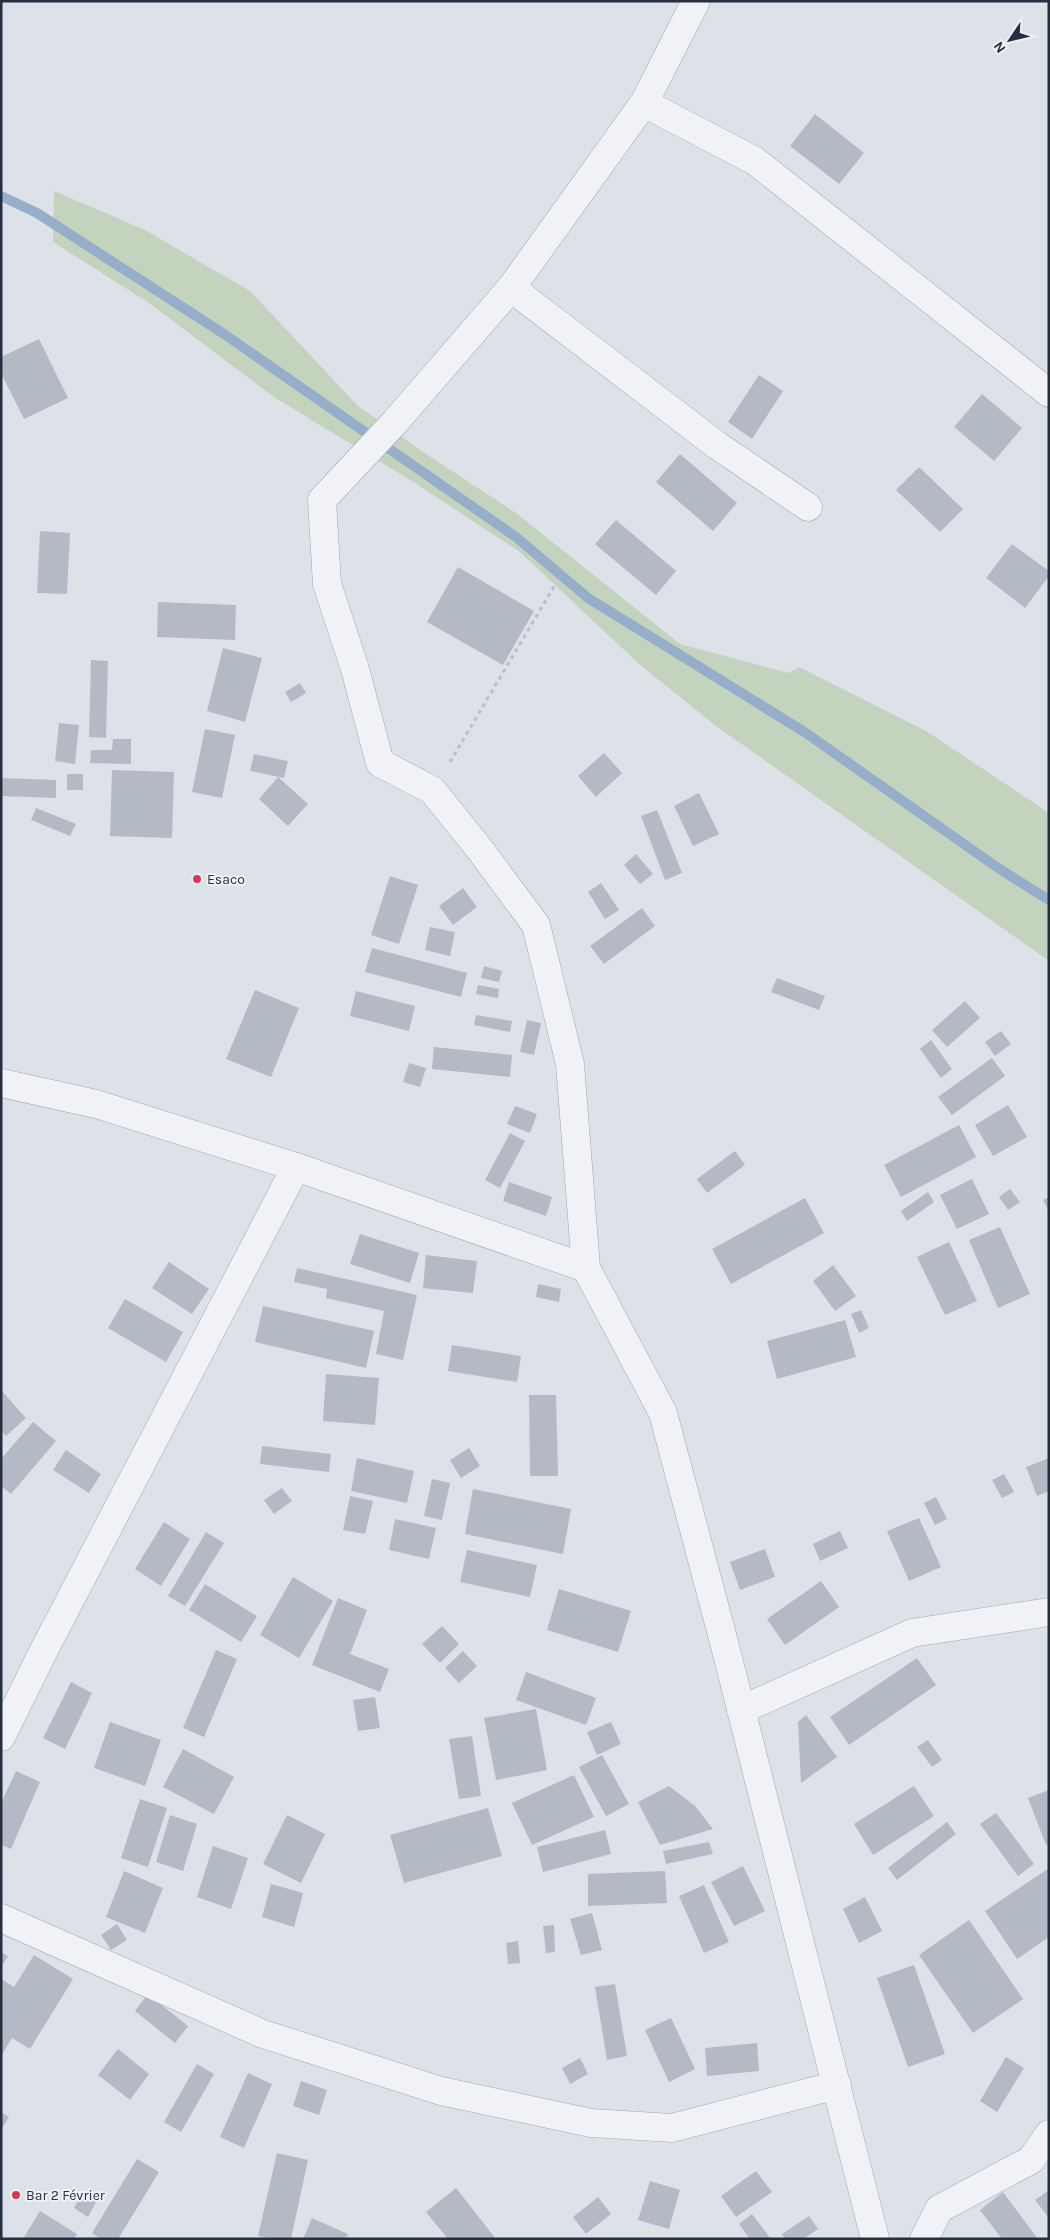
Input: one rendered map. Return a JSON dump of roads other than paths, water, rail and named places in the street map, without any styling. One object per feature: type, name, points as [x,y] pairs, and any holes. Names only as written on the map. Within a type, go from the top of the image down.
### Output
[{"type":"street","points":[[696,1],[644,103],[511,288],[395,422],[322,500],[327,584],[380,763],[432,790],[478,846],[536,926],[570,1064],[586,1268],[663,1413],[741,1710],[875,2239]]},
{"type":"street","points":[[644,103],[755,161],[1049,393]]},
{"type":"street","points":[[511,288],[718,446],[808,507]]},
{"type":"street","points":[[1,1082],[96,1104],[296,1167],[586,1268]]},
{"type":"street","points":[[1,1737],[47,1643],[296,1167]]},
{"type":"street","points":[[741,1710],[912,1633],[1049,1612]]},
{"type":"street","points":[[1,1918],[263,2034],[441,2090],[591,2123],[672,2128],[837,2085]]},
{"type":"street","points":[[924,2239],[939,2209],[1031,2160],[1049,2134]]},
{"type":"waterway","points":[[1,196],[37,213],[224,334],[516,537],[588,598],[806,733],[998,868],[1049,900]]},
{"type":"place","name":"Esaco","points":[[197,879]]},
{"type":"place","name":"Bar 2 Février","points":[[16,2195]]}]
